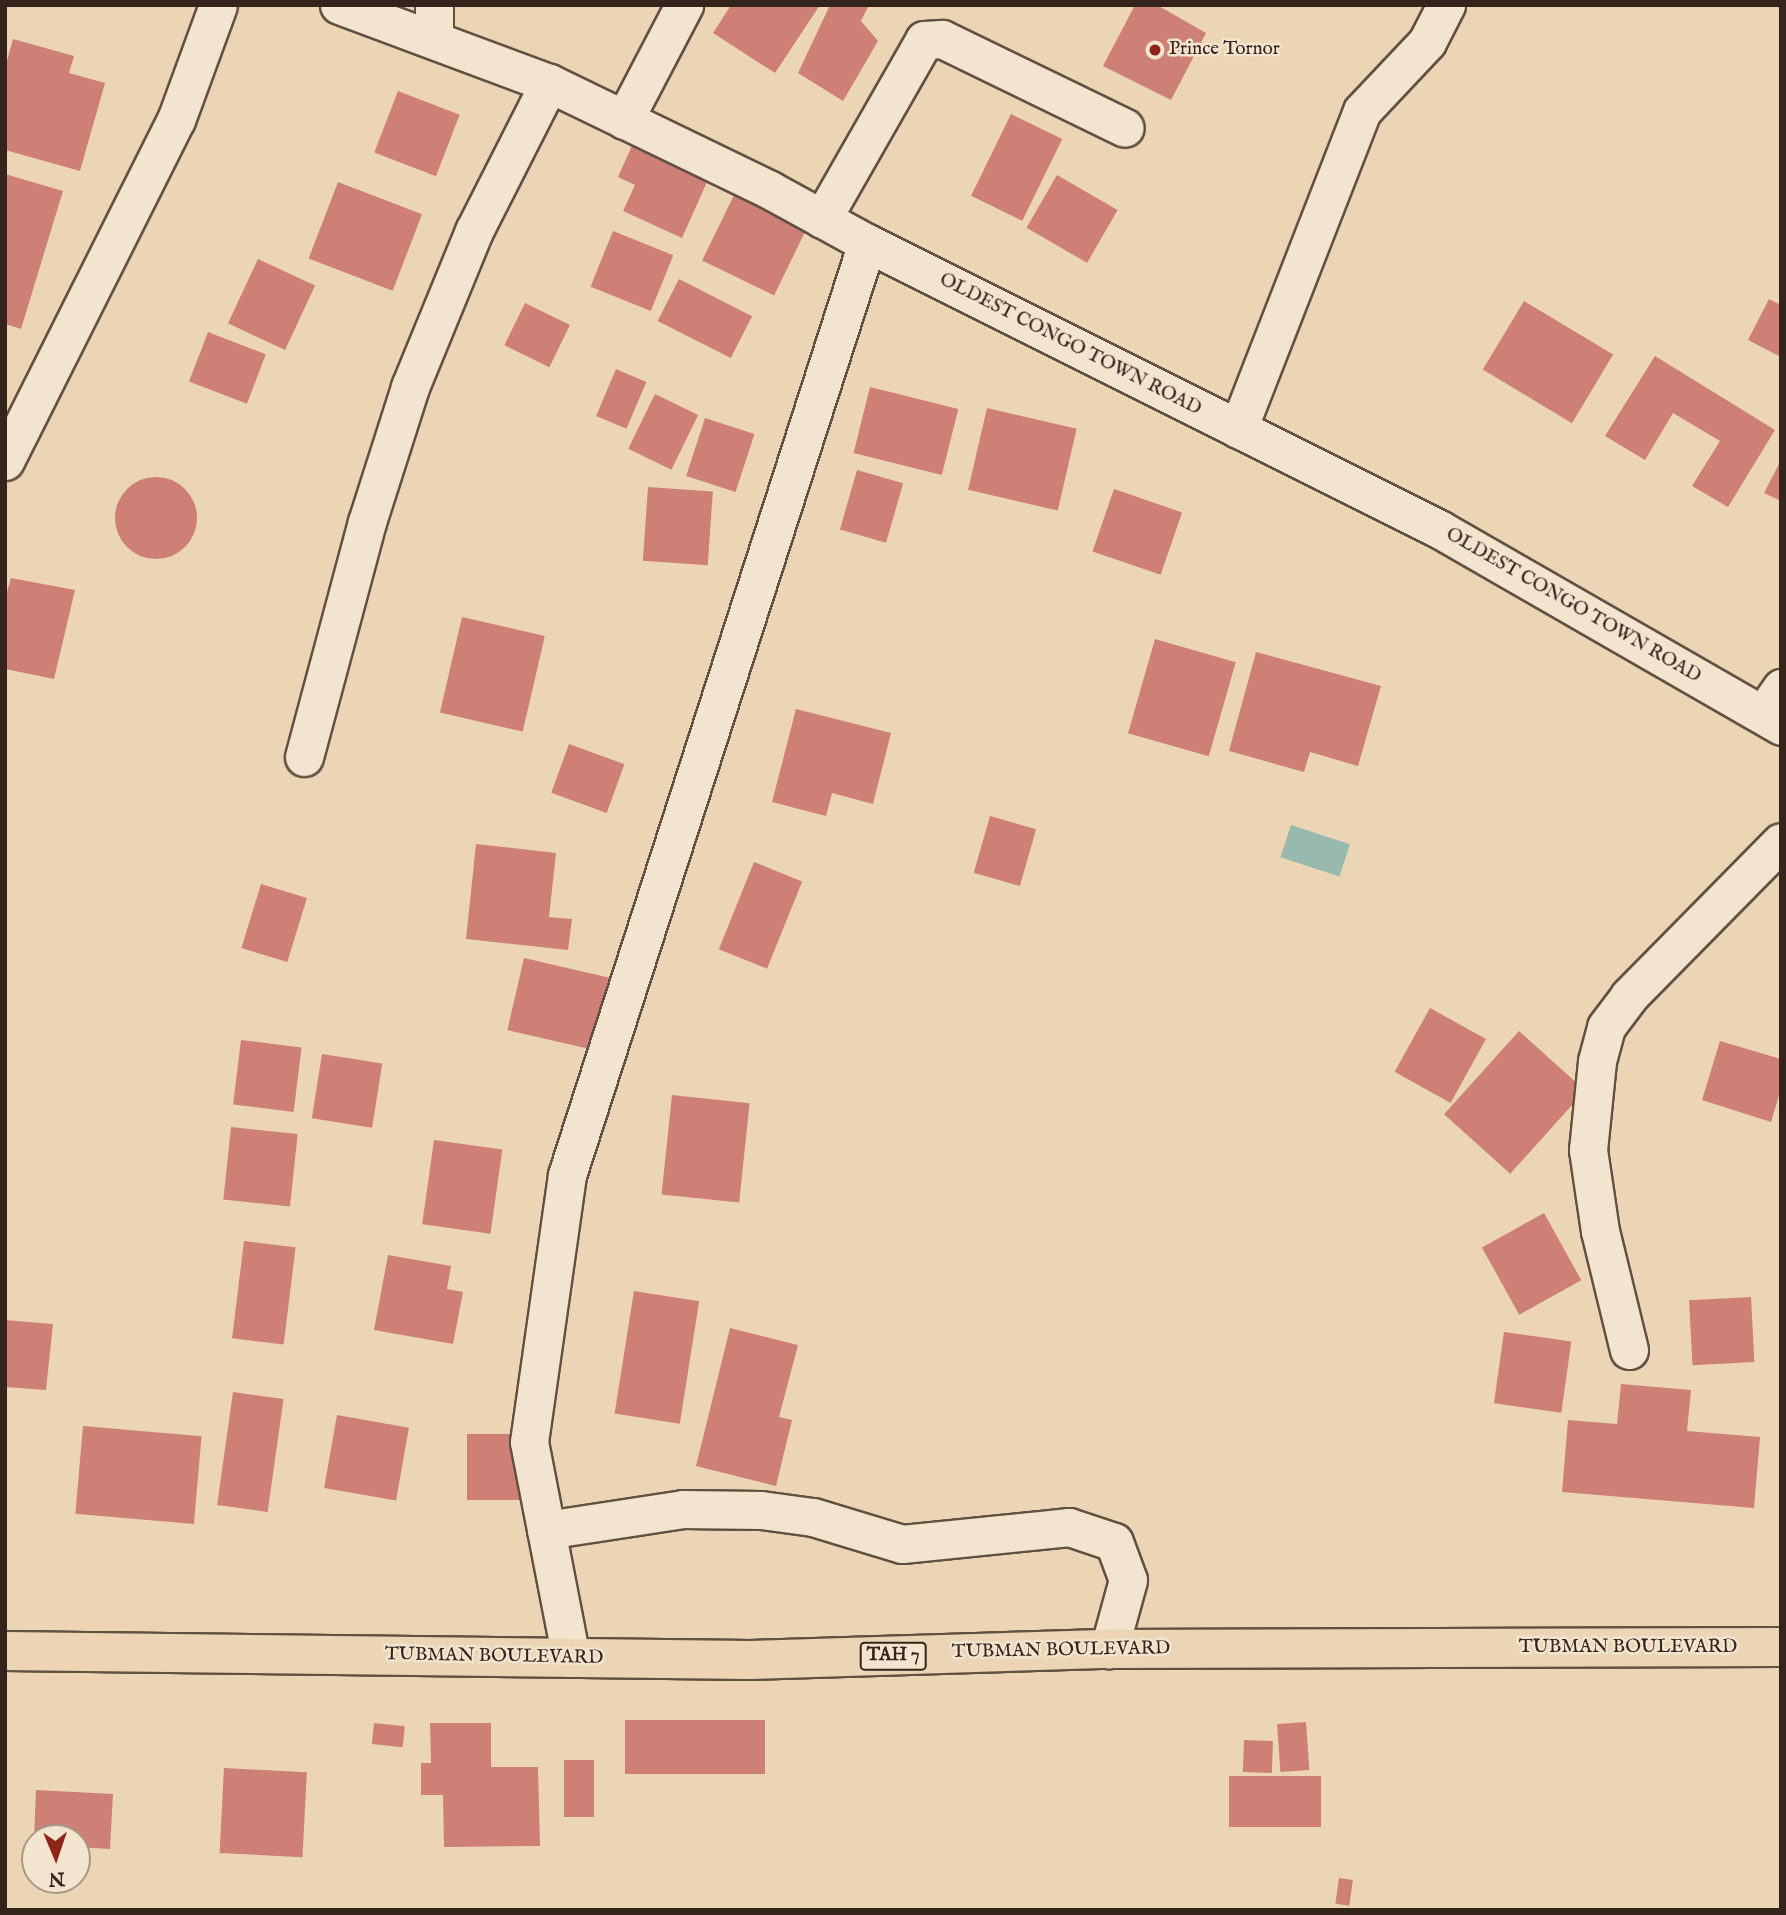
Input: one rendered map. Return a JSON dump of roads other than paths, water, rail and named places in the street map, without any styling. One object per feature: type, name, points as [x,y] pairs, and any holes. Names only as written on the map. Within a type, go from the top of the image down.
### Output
[{"type":"highway","name":"TUBMAN BOULEVARD","points":[[5,1651],[750,1660],[1109,1649],[1781,1647]]},
{"type":"street","points":[[5,461],[176,120],[218,5]]},
{"type":"street","name":"OLDEST CONGO TOWN ROAD","points":[[339,5],[434,21],[549,83],[1439,529],[1775,709]]},
{"type":"street","points":[[624,120],[684,5]]},
{"type":"street","points":[[1238,429],[1362,111],[1427,42],[1446,5]]},
{"type":"street","points":[[822,219],[924,40],[943,39],[1125,128]]},
{"type":"street","points":[[304,757],[367,523],[410,387],[474,231],[549,83]]},
{"type":"street","points":[[571,1658],[529,1442],[567,1175],[867,243]]},
{"type":"street","points":[[1629,1350],[1600,1231],[1588,1150],[1597,1061],[1606,1027],[1629,996],[1781,842]]},
{"type":"street","points":[[546,1530],[683,1508],[761,1510],[813,1517],[902,1544],[1069,1527],[1114,1542],[1128,1580],[1109,1649]]},
{"type":"water","points":[[1291,825],[1350,844],[1339,876],[1280,857]]},
{"type":"place","name":"Prince Tornor","points":[[1155,50]]}]
